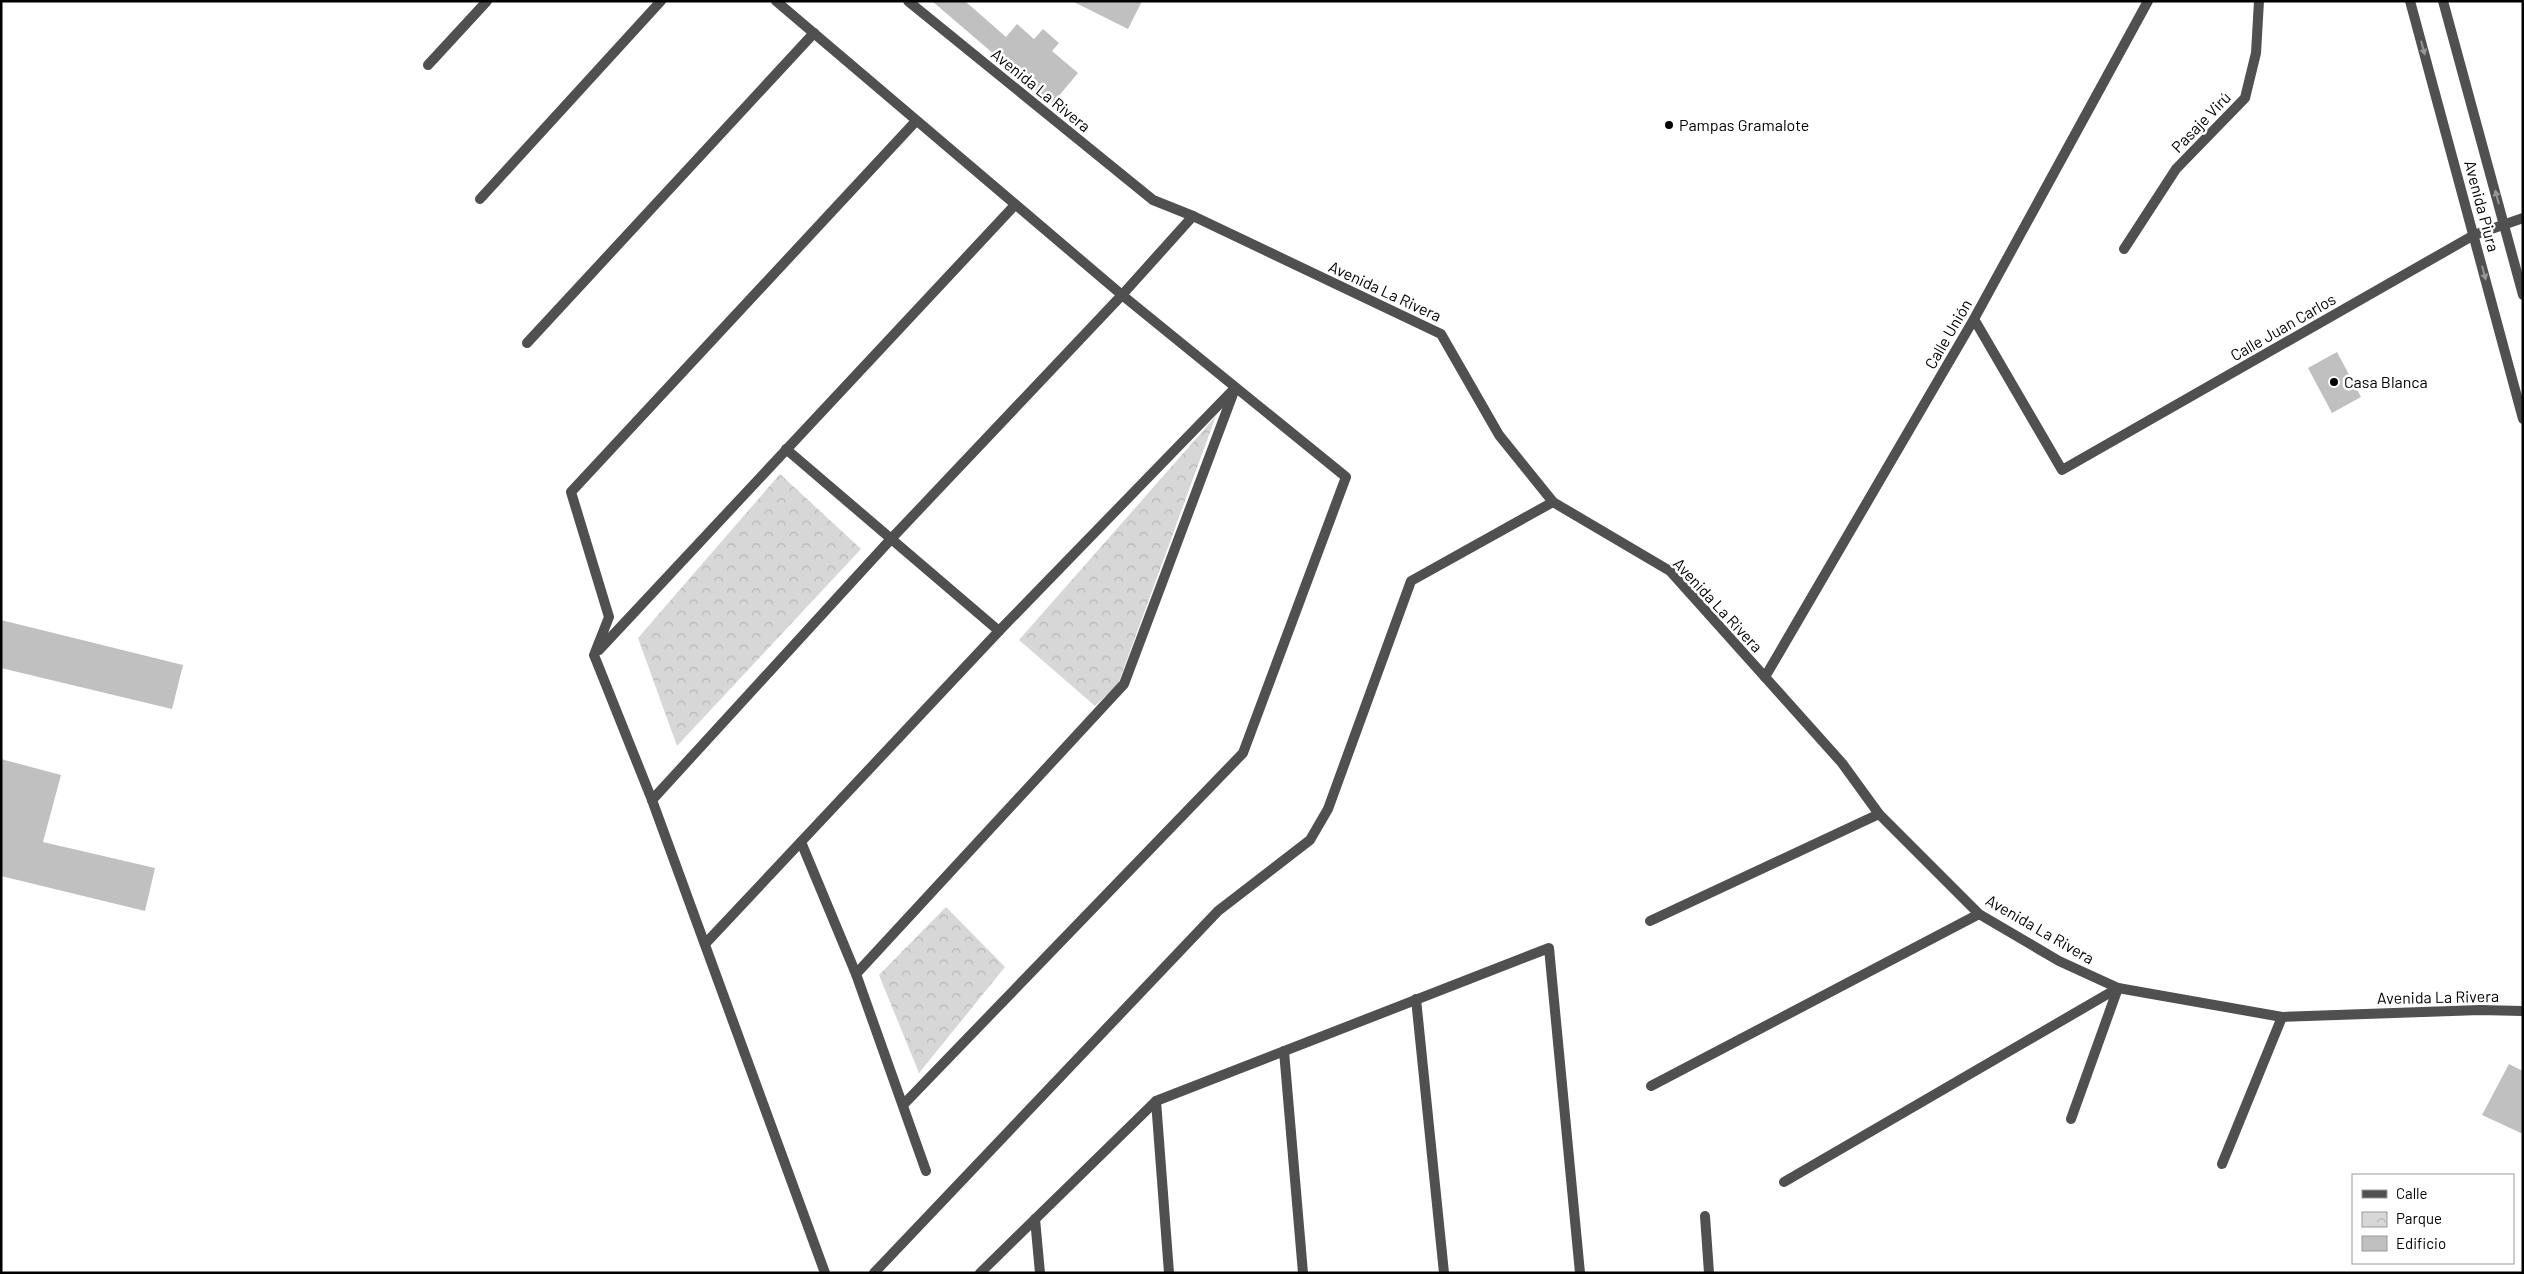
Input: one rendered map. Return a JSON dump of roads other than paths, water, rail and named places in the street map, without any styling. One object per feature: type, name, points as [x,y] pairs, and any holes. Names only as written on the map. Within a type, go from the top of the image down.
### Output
[{"type":"street","points":[[428,65],[487,1]]},
{"type":"street","points":[[480,199],[661,1]]},
{"type":"street","points":[[776,1],[1122,295],[1346,477],[1243,753],[903,1105]]},
{"type":"street","name":"Avenida La Rivera","points":[[908,1],[1153,200],[1193,216],[1441,334],[1499,435],[1553,502],[1670,571],[1842,763],[1880,814],[1979,914],[2059,961],[2118,988],[2282,1017],[2480,1010],[2523,1012]]},
{"type":"street","name":"Calle Unión","points":[[1765,677],[1974,319],[2148,1]]},
{"type":"street","name":"Pasaje Virú","points":[[2124,249],[2176,170],[2245,98],[2256,53],[2259,1]]},
{"type":"street","name":"Avenida Piura","points":[[2410,1],[2523,419]]},
{"type":"street","name":"Avenida Piura","points":[[2444,1],[2523,295]]},
{"type":"street","points":[[527,343],[814,33]]},
{"type":"street","points":[[825,1273],[652,800],[594,655],[609,617],[571,492],[916,121]]},
{"type":"street","points":[[594,655],[1015,205]]},
{"type":"street","points":[[652,800],[891,539],[1122,295],[1193,216]]},
{"type":"street","name":"Calle Juan Carlos","points":[[1974,319],[2062,470],[2474,235],[2523,218]]},
{"type":"street","points":[[705,944],[999,631],[1235,388]]},
{"type":"street","points":[[856,974],[1124,684],[1235,388]]},
{"type":"street","points":[[786,449],[999,631]]},
{"type":"street","points":[[874,1273],[1218,910],[1310,840],[1328,809],[1411,581],[1553,502]]},
{"type":"street","points":[[1650,921],[1880,814]]},
{"type":"street","points":[[801,842],[856,974],[926,1171]]},
{"type":"street","points":[[1651,1086],[1979,914]]},
{"type":"street","points":[[980,1273],[1156,1101],[1549,948],[1580,1273]]},
{"type":"street","points":[[2071,1119],[2118,988]]},
{"type":"street","points":[[1784,1182],[2118,988]]},
{"type":"street","points":[[1416,1000],[1444,1273]]},
{"type":"street","points":[[2222,1164],[2282,1017]]},
{"type":"street","points":[[1284,1051],[1303,1273]]},
{"type":"street","points":[[1156,1101],[1169,1273]]},
{"type":"street","points":[[1705,1216],[1709,1273]]},
{"type":"street","points":[[1035,1219],[1040,1273]]},
{"type":"place","name":"Pampas Gramalote","points":[[1669,125]]},
{"type":"place","name":"Casa Blanca","points":[[2334,382]]}]
